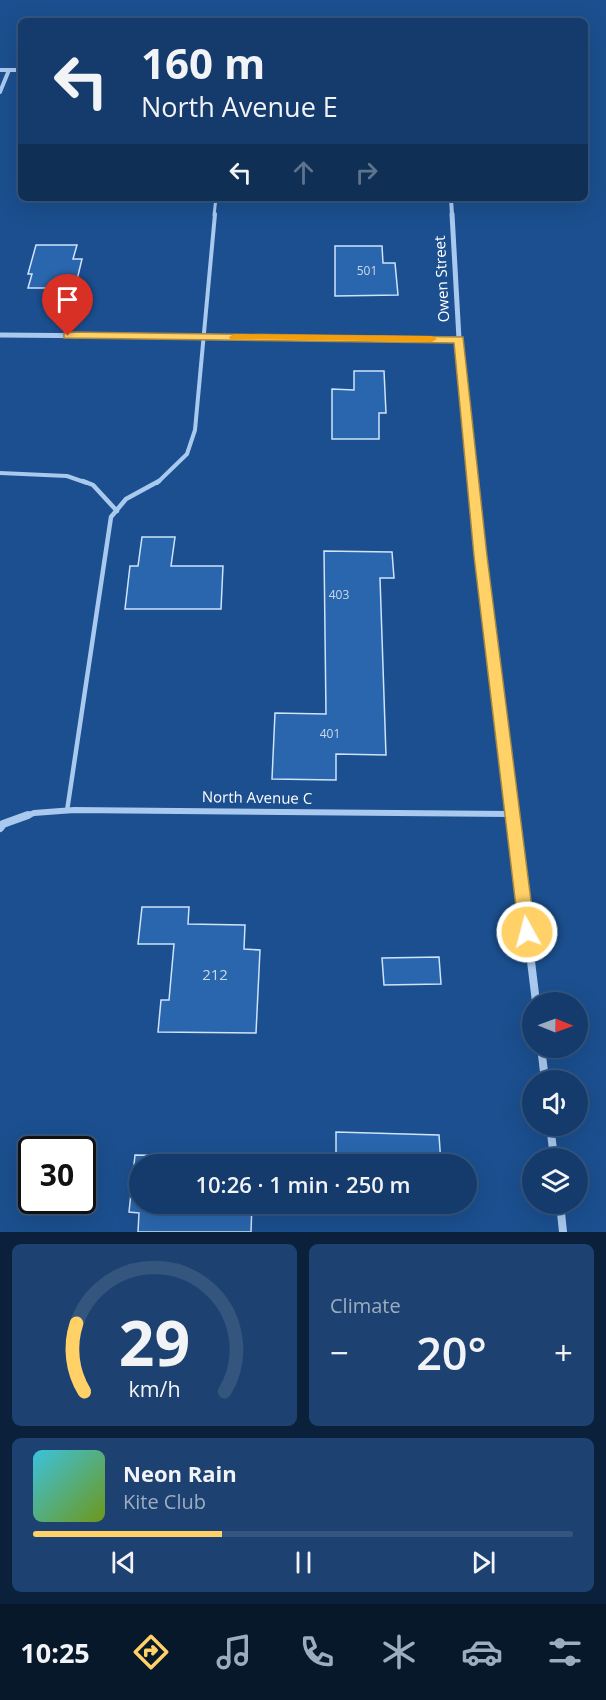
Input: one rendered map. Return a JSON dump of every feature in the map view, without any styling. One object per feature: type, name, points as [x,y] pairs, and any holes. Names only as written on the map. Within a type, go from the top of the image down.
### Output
[{"type":"street","points":[[0,70],[18,70]]},
{"type":"street","points":[[0,92],[9,70]]},
{"type":"street","name":"Owen Street","points":[[451,201],[459,339],[481,556],[535,992]]},
{"type":"street","points":[[0,335],[459,339]]},
{"type":"street","name":"North Avenue C","points":[[2,826],[34,813],[67,811],[513,814]]},
{"type":"street","points":[[561,1214],[563,1232]]},
{"type":"lane","points":[[67,811],[111,518],[126,499],[157,483],[187,454],[195,430],[216,201]]},
{"type":"lane","points":[[0,473],[67,476],[93,485],[117,511]]},
{"type":"building","points":[[36,245],[77,245],[73,259],[82,259],[75,288],[28,288],[32,274],[28,274]]},
{"type":"building","points":[[335,246],[382,246],[383,263],[395,263],[398,295],[335,296]]},
{"type":"building","points":[[354,371],[384,371],[386,413],[379,413],[379,439],[332,439],[332,389],[354,390]]},
{"type":"building","points":[[142,537],[175,537],[171,566],[223,566],[221,609],[125,609],[130,566],[138,566]]},
{"type":"building","points":[[324,551],[392,552],[394,578],[380,578],[386,755],[336,754],[336,780],[272,779],[275,713],[326,714]]},
{"type":"building","points":[[142,907],[189,907],[188,924],[245,925],[244,949],[260,950],[256,1033],[158,1032],[161,1000],[169,1000],[174,944],[138,944]]},
{"type":"building","points":[[439,957],[441,984],[384,985],[382,958]]},
{"type":"building","points":[[336,1132],[439,1135],[440,1154],[336,1154]]},
{"type":"building","points":[[139,1214],[252,1214],[251,1232],[138,1232]]},
{"type":"slow traffic","points":[[234,337],[432,339]]},
{"type":"route","points":[[68,336],[459,339],[481,556],[527,932]]}]
